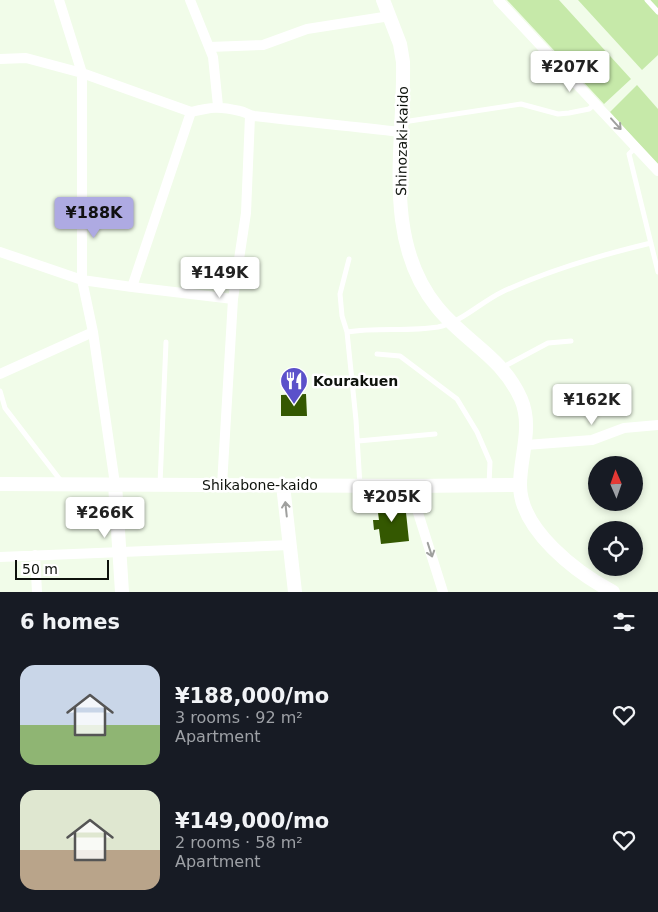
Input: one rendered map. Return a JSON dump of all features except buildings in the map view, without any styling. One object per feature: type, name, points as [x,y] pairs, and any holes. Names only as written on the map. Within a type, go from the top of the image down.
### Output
[{"type":"street","points":[[59,0],[82,73],[82,280],[93,332],[115,484],[122,592]]},
{"type":"street","points":[[190,0],[213,57],[218,106]]},
{"type":"street","name":"Shinozaki-kaido","points":[[383,0],[400,44],[403,62],[398,182],[406,242],[419,279],[438,308],[451,322],[502,368],[522,402],[525,417],[526,445],[520,485],[522,500],[538,529],[596,588],[614,592]]},
{"type":"street","points":[[498,0],[597,103],[658,171]]},
{"type":"street","points":[[209,46],[263,45],[307,29],[390,16]]},
{"type":"street","points":[[0,59],[26,58],[82,73],[190,112],[218,106],[245,112],[250,116],[328,125],[401,127]]},
{"type":"street","points":[[132,287],[190,112]]},
{"type":"street","points":[[222,485],[233,299],[246,213],[250,116]]},
{"type":"street","points":[[0,252],[82,280],[233,299]]},
{"type":"street","points":[[0,374],[93,332]]},
{"type":"street","points":[[526,445],[592,440],[624,428],[658,425]]},
{"type":"street","name":"Shikabone-kaido","points":[[0,484],[520,485]]},
{"type":"street","points":[[283,485],[295,592]]},
{"type":"street","points":[[412,486],[414,500],[443,592]]},
{"type":"street","points":[[0,557],[290,545]]},
{"type":"street","points":[[35,556],[37,592]]},
{"type":"lane","points":[[647,0],[658,12]]},
{"type":"lane","points":[[401,127],[522,104],[558,114],[589,109],[597,103]]},
{"type":"lane","points":[[636,147],[629,154],[658,272]]},
{"type":"lane","points":[[347,332],[364,329],[439,327],[501,293],[532,279],[610,252],[651,243]]},
{"type":"lane","points":[[349,258],[340,294],[342,316],[347,332],[358,442],[360,486]]},
{"type":"lane","points":[[502,368],[548,343],[571,341]]},
{"type":"lane","points":[[160,485],[166,342]]},
{"type":"lane","points":[[377,354],[400,356],[457,399],[477,432],[490,462],[489,486]]},
{"type":"lane","points":[[0,391],[5,408],[63,484]]},
{"type":"lane","points":[[358,442],[435,434]]},
{"type":"green space","points":[[507,0],[559,0],[631,79],[604,104]]},
{"type":"green space","points":[[578,0],[658,0],[658,55],[642,70]]},
{"type":"green space","points":[[637,85],[658,109],[658,165],[610,112]]},
{"type":"place","name":"Kourakuen","points":[[294,405]]}]
